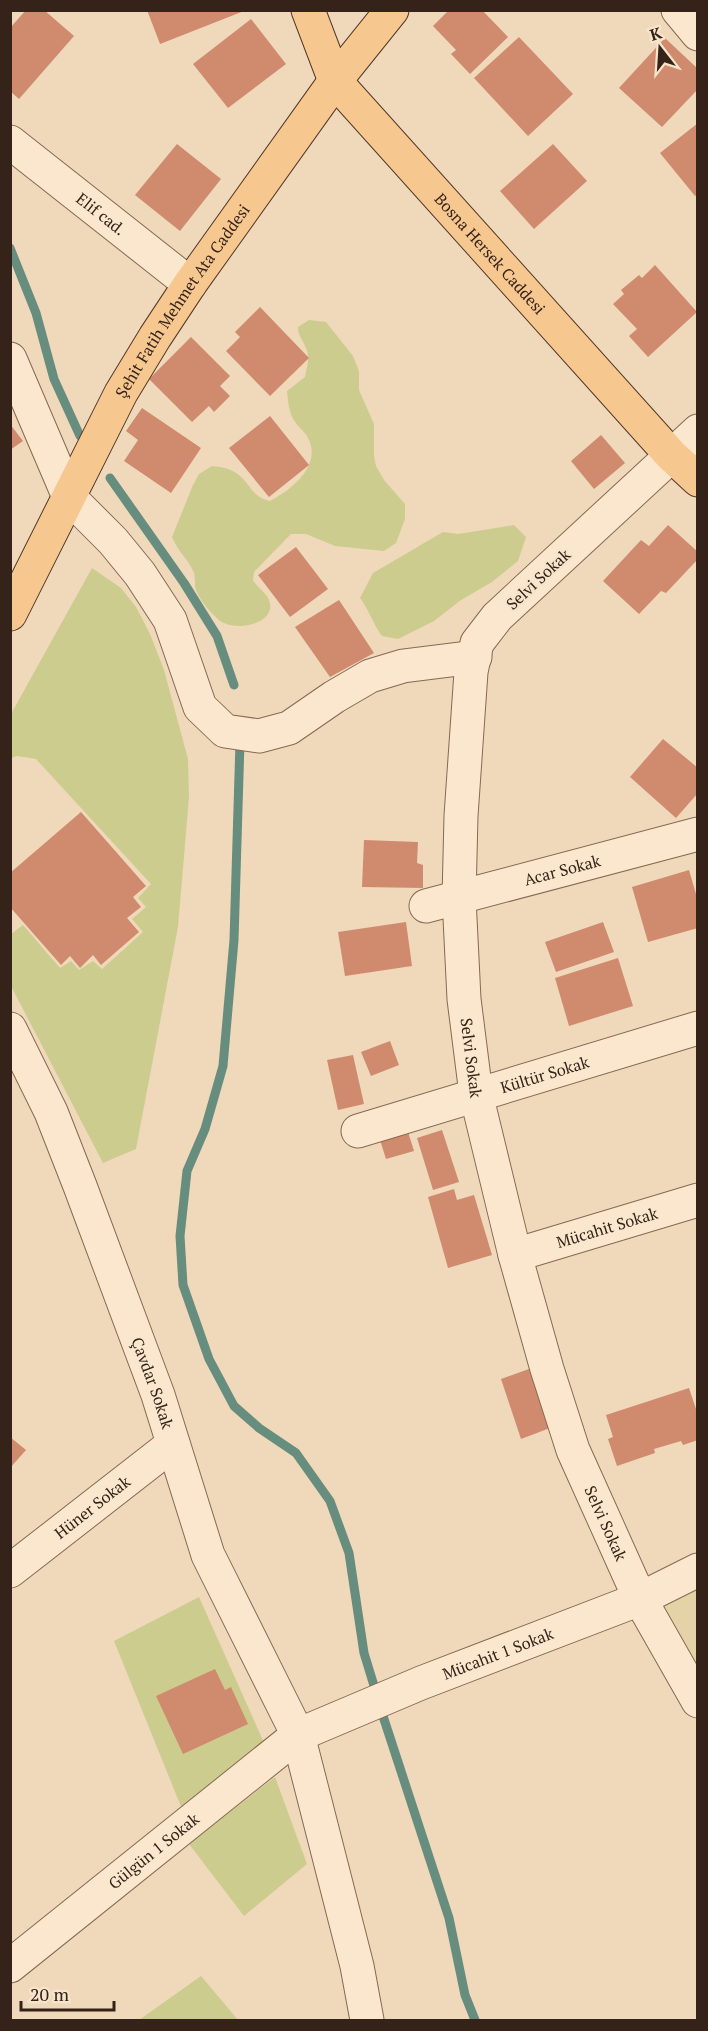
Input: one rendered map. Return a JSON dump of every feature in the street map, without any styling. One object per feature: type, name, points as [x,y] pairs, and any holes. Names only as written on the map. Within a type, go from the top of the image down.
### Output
[{"type":"main road","name":"Bosna Hersek Caddesi","points":[[308,10],[335,81],[671,455],[698,480]]},
{"type":"main road","name":"Şehit Fatih Mehmet Ata Caddesi","points":[[10,614],[121,393],[155,337],[190,284],[335,81],[392,10]]},
{"type":"street","points":[[678,10],[698,34]]},
{"type":"street","name":"Elif cad.","points":[[10,142],[190,284]]},
{"type":"street","points":[[10,359],[69,497],[140,574],[170,620],[200,707],[225,731],[259,736],[289,729],[334,697],[370,676],[403,666],[475,657]]},
{"type":"street","name":"Selvi Sokak","points":[[698,432],[497,617],[477,643],[466,725],[459,898],[464,999],[476,1094],[515,1255],[547,1369],[573,1450],[640,1599],[698,1701]]},
{"type":"street","name":"Acar Sokak","points":[[426,906],[698,834]]},
{"type":"street","name":"Kültür Sokak","points":[[358,1131],[698,1028]]},
{"type":"street","name":"Çavdar Sokak","points":[[10,1029],[51,1112],[80,1185],[158,1395],[208,1555],[298,1735],[357,1966],[367,2020]]},
{"type":"street","name":"Mücahit Sokak","points":[[515,1255],[698,1200]]},
{"type":"street","name":"Hüner Sokak","points":[[10,1571],[172,1444]]},
{"type":"street","name":"Mücahit 1 Sokak","points":[[298,1735],[421,1683],[640,1599],[698,1570]]},
{"type":"street","name":"Gülgün 1 Sokak","points":[[10,1966],[298,1735]]},
{"type":"shaded area","points":[[309,320],[326,322],[353,356],[359,371],[359,390],[374,424],[376,466],[384,480],[405,504],[405,519],[396,543],[384,551],[335,546],[306,534],[291,534],[254,572],[253,580],[268,598],[270,607],[268,614],[254,624],[235,626],[226,624],[219,620],[202,601],[195,587],[192,568],[172,537],[199,474],[212,466],[233,471],[254,493],[270,501],[287,490],[303,475],[311,457],[311,447],[307,436],[291,415],[287,391],[305,377],[308,354],[299,335],[298,327]]},
{"type":"shaded area","points":[[514,525],[526,537],[518,561],[492,582],[461,600],[434,621],[398,639],[382,636],[360,598],[373,573],[443,532],[458,534]]},
{"type":"shaded area","points":[[92,568],[121,588],[136,607],[150,634],[164,670],[188,759],[189,797],[178,927],[136,1149],[103,1163],[11,986],[11,934],[23,925],[60,968],[71,961],[79,970],[93,961],[102,969],[143,932],[132,919],[146,907],[138,898],[151,884],[36,759],[17,756],[11,758],[11,714]]},
{"type":"shaded area","points":[[697,1588],[697,1667],[663,1606]]},
{"type":"shaded area","points":[[199,1597],[265,1745],[182,1809],[114,1641]]},
{"type":"shaded area","points":[[275,1777],[307,1864],[244,1916],[189,1844]]},
{"type":"shaded area","points":[[201,1976],[238,2020],[139,2020]]},
{"type":"building","points":[[26,10],[44,10],[74,36],[19,99],[10,91],[10,28]]},
{"type":"building","points":[[147,10],[244,10],[244,11],[160,44]]},
{"type":"building","points":[[449,10],[482,10],[508,37],[470,74],[451,54],[456,50],[433,26]]},
{"type":"building","points":[[251,19],[286,64],[228,108],[193,64]]},
{"type":"building","points":[[519,37],[573,94],[528,136],[474,78]]},
{"type":"building","points":[[665,38],[698,69],[698,89],[662,127],[619,88]]},
{"type":"building","points":[[698,123],[698,194],[695,196],[660,153]]},
{"type":"building","points":[[177,144],[221,179],[180,231],[135,195]]},
{"type":"building","points":[[553,144],[587,181],[534,229],[500,191]]},
{"type":"building","points":[[655,265],[697,312],[648,357],[629,336],[637,329],[613,304],[624,294],[621,290],[639,275],[642,278]]},
{"type":"building","points":[[260,307],[309,358],[270,396],[226,351],[240,337],[235,332]]},
{"type":"building","points":[[191,337],[230,376],[220,386],[230,396],[214,412],[209,406],[192,422],[149,379]]},
{"type":"building","points":[[142,408],[201,448],[171,493],[124,461],[138,440],[126,431]]},
{"type":"building","points":[[270,416],[309,465],[269,497],[229,448]]},
{"type":"building","points":[[10,424],[23,441],[10,450]]},
{"type":"building","points":[[601,435],[625,463],[594,489],[571,461]]},
{"type":"building","points":[[668,525],[698,552],[698,559],[666,593],[661,591],[639,614],[603,581],[641,540],[649,546]]},
{"type":"building","points":[[296,547],[328,589],[290,617],[258,575]]},
{"type":"building","points":[[339,600],[374,653],[330,677],[295,627]]},
{"type":"building","points":[[663,739],[698,768],[698,793],[676,818],[630,777]]},
{"type":"building","points":[[81,812],[146,886],[133,897],[141,907],[127,918],[139,932],[101,965],[93,955],[80,968],[70,956],[61,965],[10,907],[10,873]]},
{"type":"building","points":[[364,840],[418,842],[417,863],[423,865],[423,888],[362,887]]},
{"type":"building","points":[[689,870],[698,901],[698,928],[648,942],[632,887]]},
{"type":"building","points":[[406,922],[412,966],[345,976],[338,932]]},
{"type":"building","points":[[603,922],[614,952],[556,972],[545,942]]},
{"type":"building","points":[[618,958],[633,1006],[569,1026],[555,978]]},
{"type":"building","points":[[390,1041],[399,1065],[371,1076],[361,1052]]},
{"type":"building","points":[[353,1055],[364,1104],[338,1110],[327,1060]]},
{"type":"building","points":[[442,1130],[459,1182],[433,1190],[417,1138]]},
{"type":"building","points":[[408,1132],[414,1151],[386,1159],[380,1140]]},
{"type":"building","points":[[454,1189],[457,1200],[474,1195],[492,1255],[448,1268],[428,1197]]},
{"type":"building","points":[[529,1369],[550,1428],[521,1439],[501,1379]]},
{"type":"building","points":[[689,1388],[698,1415],[698,1440],[683,1445],[681,1441],[654,1449],[655,1453],[617,1466],[608,1439],[613,1437],[606,1415]]},
{"type":"building","points":[[10,1437],[26,1450],[10,1468]]},
{"type":"building","points":[[215,1669],[225,1690],[231,1687],[248,1724],[183,1754],[156,1696]]},
{"type":"waterway","points":[[10,248],[36,313],[54,379],[80,436]]},
{"type":"waterway","points":[[110,478],[184,583],[217,636],[234,685]]},
{"type":"waterway","points":[[240,742],[234,940],[223,1066],[205,1129],[187,1171],[180,1236],[183,1285],[209,1359],[234,1406],[259,1428],[296,1453],[330,1501],[349,1553],[364,1653],[375,1689]]},
{"type":"waterway","points":[[381,1710],[449,1918],[465,1995],[475,2020]]}]
